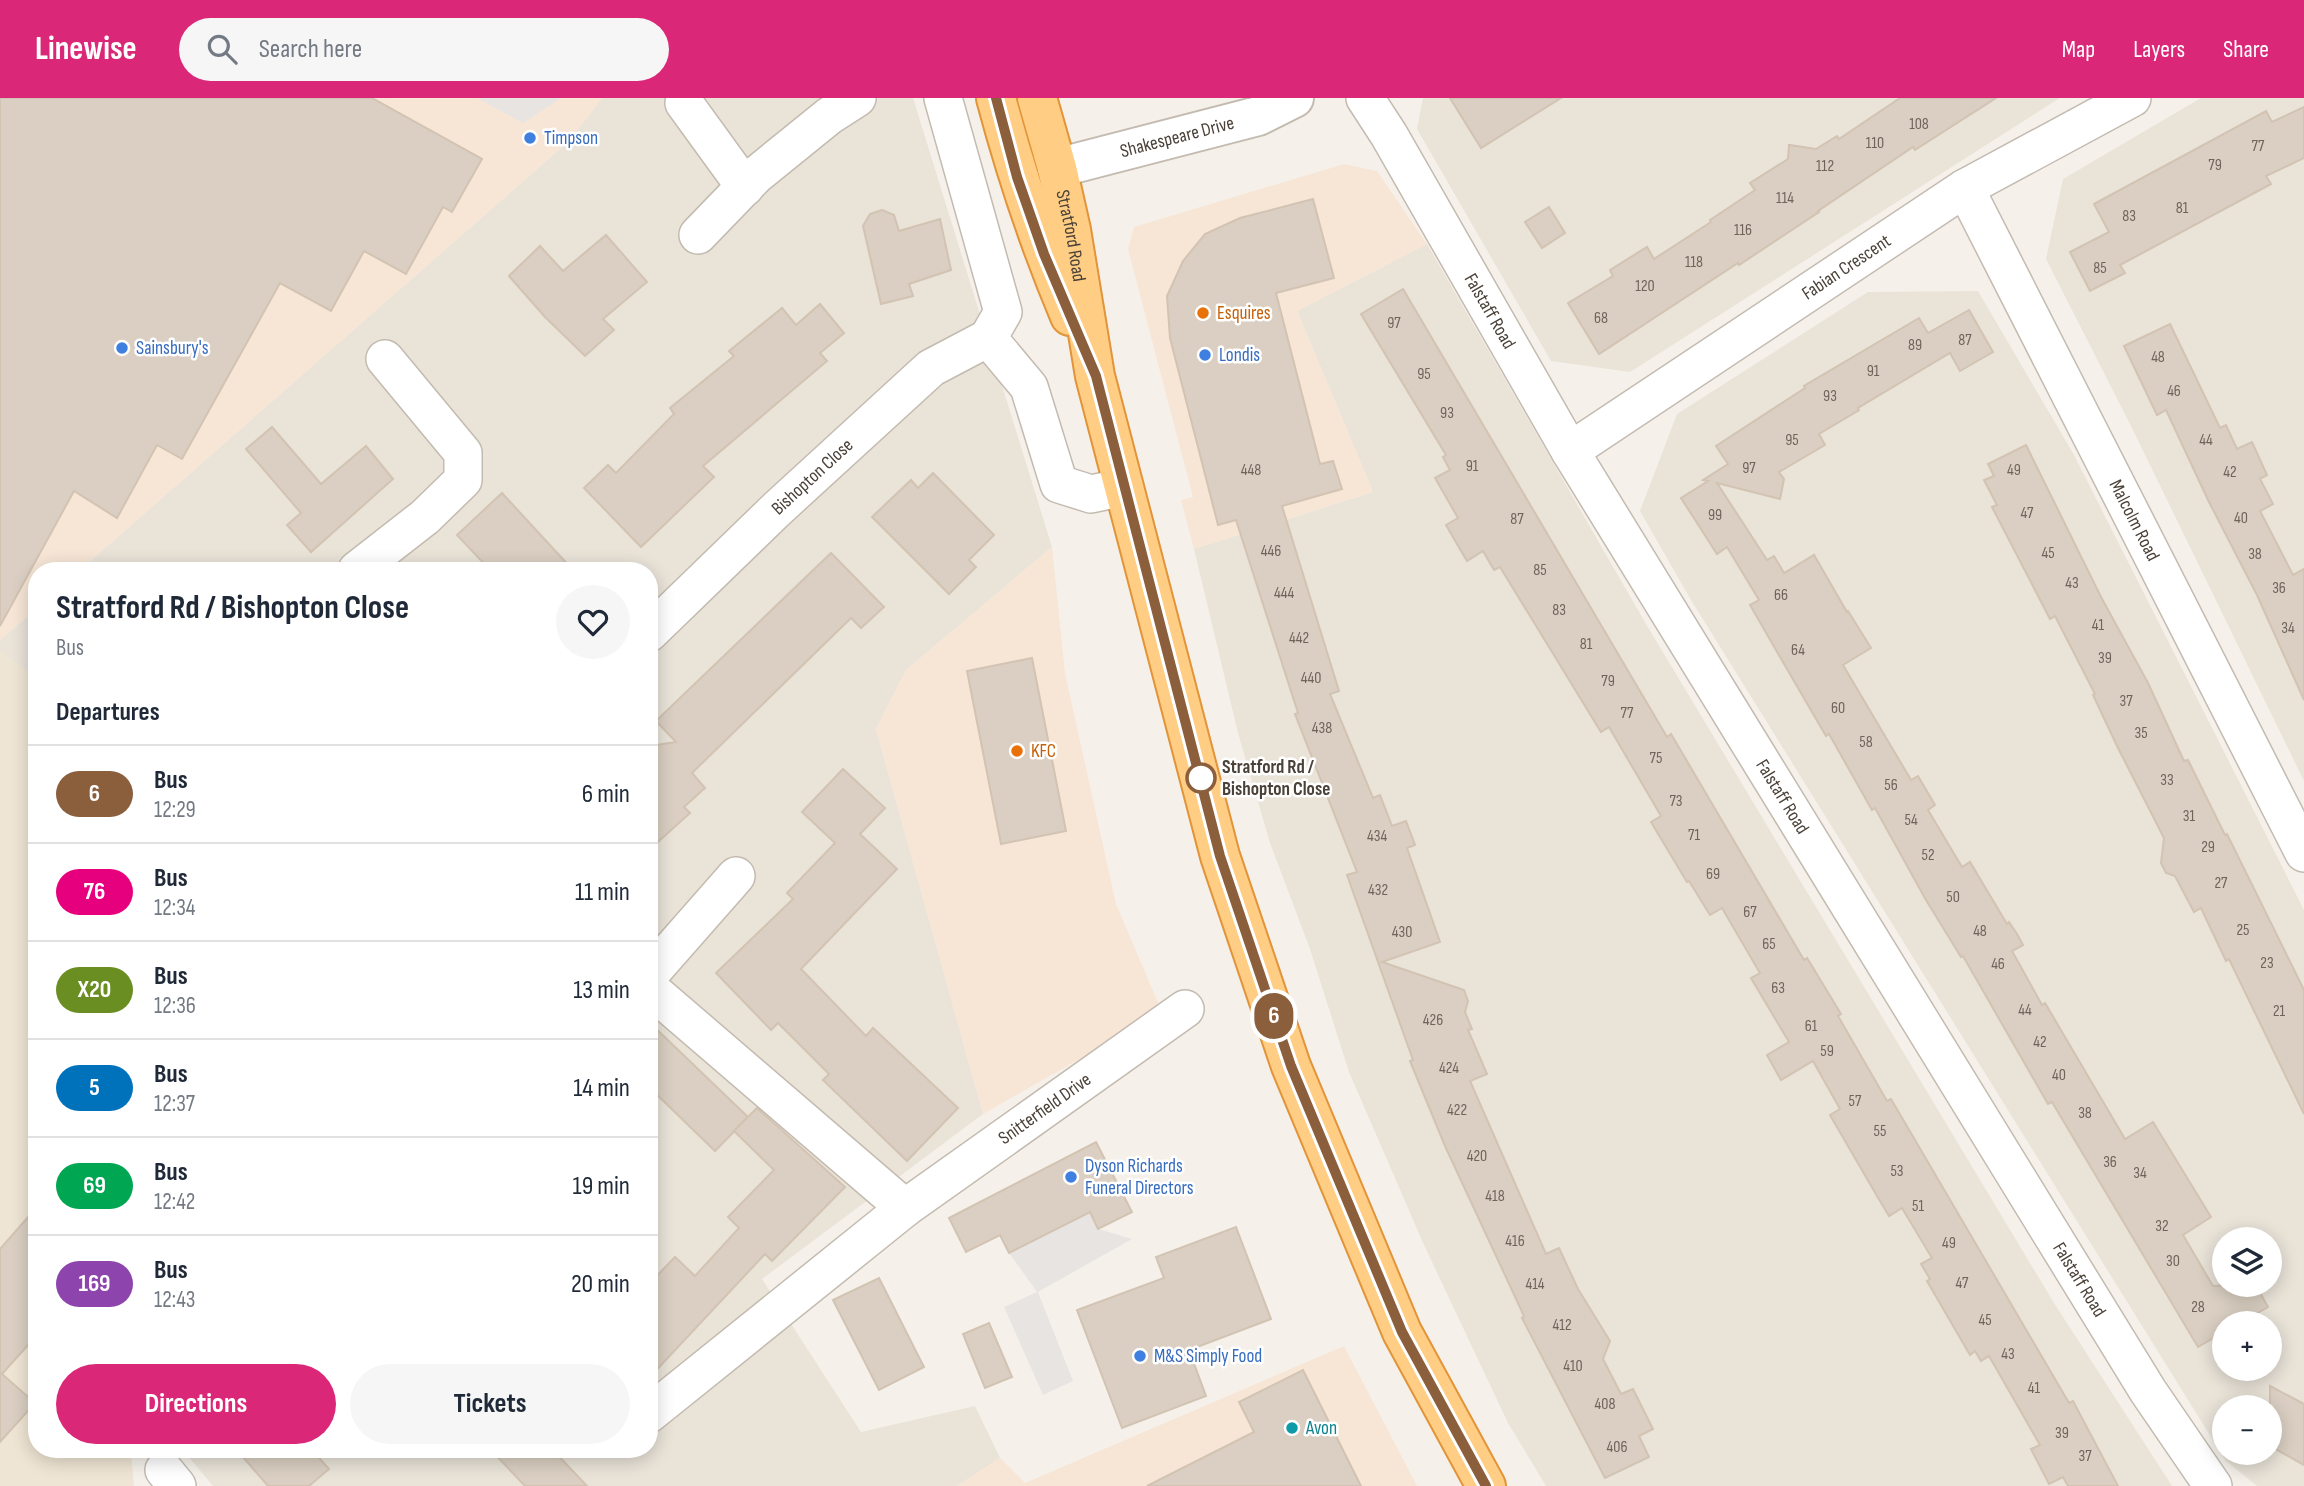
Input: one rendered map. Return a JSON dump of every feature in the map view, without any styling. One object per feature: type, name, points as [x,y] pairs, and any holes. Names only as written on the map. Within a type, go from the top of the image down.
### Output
[{"type":"highway","name":"Stratford Road","points":[[996,98],[1017,177],[1044,254],[1096,376]]},
{"type":"highway","name":"Stratford Road","points":[[1037,98],[1071,230],[1096,376],[1220,856],[1291,1066],[1402,1332],[1486,1486]]},
{"type":"highway","points":[[1017,177],[1057,168]]},
{"type":"street","points":[[698,235],[745,187],[829,116],[857,98]]},
{"type":"street","points":[[943,98],[1003,313],[988,338],[1029,387],[1059,484],[1091,494],[1124,487]]},
{"type":"street","name":"Shakespeare Drive","points":[[1057,168],[1258,116],[1294,98]]},
{"type":"street","name":"Falstaff Road","points":[[1365,98],[1389,135],[1570,450],[2148,1391],[2213,1486]]},
{"type":"street","name":"Fabian Crescent","points":[[1570,450],[1965,188],[2132,98]]},
{"type":"street","points":[[684,103],[745,187]]},
{"type":"street","name":"Malcolm Road","points":[[1965,188],[2304,853]]},
{"type":"street","name":"Bishopton Close","points":[[658,624],[777,509],[931,369],[988,338]]},
{"type":"street","points":[[367,562],[425,517],[463,480],[464,453],[385,359]]},
{"type":"street","points":[[658,965],[736,876]]},
{"type":"street","points":[[658,996],[905,1208]]},
{"type":"street","name":"Snitterfield Drive","points":[[658,1407],[905,1208],[1185,1009]]},
{"type":"shaded area","name":"Sainsbury's","points":[[0,98],[602,98],[569,141],[89,562],[28,562],[28,616],[0,640]]},
{"type":"shaded area","points":[[477,98],[561,98],[523,123]]},
{"type":"shaded area","points":[[602,98],[913,98],[1052,547],[906,670],[876,729],[983,1114],[762,1279],[861,1432],[975,1406],[1000,1458],[957,1486],[213,1486],[190,1458],[658,1458],[658,562],[89,562],[569,141]]},
{"type":"shaded area","points":[[1423,98],[2060,98],[1630,372],[1551,361],[1417,129]]},
{"type":"shaded area","points":[[2201,98],[2304,98],[2304,781],[2131,426],[2046,259],[2063,179]]},
{"type":"shaded area","points":[[1344,164],[1377,171],[1427,244],[1297,311],[1373,492],[1194,549],[1181,500],[1193,497],[1128,249],[1134,227]]},
{"type":"shaded area","points":[[1427,244],[1646,624],[2054,1303],[2172,1486],[1546,1486],[1508,1423],[1424,1245],[1349,1072],[1310,949],[1270,843],[1238,733],[1194,549],[1373,492],[1297,311]]},
{"type":"shaded area","points":[[1978,291],[2074,455],[2304,910],[2304,1486],[2257,1486],[2231,1465],[2282,1465],[2282,1395],[2212,1395],[2212,1438],[1691,600],[1640,511],[1677,414],[1868,292]]},
{"type":"shaded area","points":[[1052,547],[1065,673],[1116,904],[1162,1012],[983,1114],[876,729],[906,670]]},
{"type":"shaded area","points":[[28,616],[28,672],[0,651],[0,640]]},
{"type":"shaded area","points":[[0,651],[28,672],[28,1458],[131,1458],[134,1486],[0,1486]]},
{"type":"shaded area","points":[[1090,1212],[1099,1229],[1132,1239],[1038,1292],[1073,1381],[1043,1395],[1004,1307],[1037,1292],[1009,1253]]},
{"type":"shaded area","points":[[1344,1346],[1417,1486],[957,1486],[1000,1458],[1025,1483]]},
{"type":"building","name":"Sainsbury's","points":[[0,98],[372,98],[482,159],[452,212],[443,207],[406,274],[364,251],[331,311],[280,283],[182,459],[157,445],[117,518],[74,491],[35,562],[28,562],[28,575],[0,626]]},
{"type":"building","points":[[1450,98],[1561,98],[1481,148]]},
{"type":"building","points":[[1900,98],[1996,98],[1915,150],[1913,147],[1739,265],[1738,263],[1599,354],[1568,303],[1613,276],[1610,270],[1647,247],[1654,259],[1711,222],[1710,220],[1755,190],[1750,183],[1788,159],[1789,145],[1816,149],[1837,136],[1839,139]]},
{"type":"building","points":[[2304,107],[2304,158],[2266,176],[2271,184],[2120,265],[2125,273],[2090,291],[2070,252],[2109,232],[2094,204],[2266,111],[2272,122]]},
{"type":"building","points":[[1313,199],[1334,278],[1276,293],[1320,464],[1333,461],[1342,489],[1282,506],[1339,691],[1330,694],[1373,798],[1380,795],[1392,826],[1406,821],[1415,845],[1407,848],[1440,942],[1382,962],[1464,990],[1468,1001],[1465,1012],[1472,1029],[1468,1030],[1487,1074],[1470,1081],[1546,1254],[1559,1248],[1578,1289],[1610,1341],[1603,1359],[1621,1394],[1633,1389],[1653,1429],[1639,1436],[1649,1457],[1605,1478],[1522,1318],[1524,1316],[1445,1146],[1410,1061],[1413,1060],[1347,875],[1357,872],[1295,714],[1298,713],[1236,520],[1218,525],[1170,338],[1167,296],[1183,261],[1205,234],[1240,218]]},
{"type":"building","points":[[1549,207],[1565,233],[1542,248],[1525,222]]},
{"type":"building","points":[[882,210],[894,215],[899,231],[940,219],[951,270],[909,284],[913,296],[881,304],[863,226],[870,214]]},
{"type":"building","points":[[606,235],[647,282],[603,319],[614,330],[585,356],[545,317],[509,276],[540,246],[563,271]]},
{"type":"building","points":[[1403,289],[1667,737],[1671,734],[1804,960],[1807,958],[1841,1014],[1838,1016],[1887,1101],[1891,1099],[2069,1403],[2073,1401],[2118,1486],[2068,1486],[2063,1477],[2049,1484],[2031,1449],[2040,1445],[1989,1356],[1981,1361],[1975,1351],[1970,1355],[1927,1281],[1930,1279],[1921,1264],[1932,1258],[1902,1208],[1889,1216],[1830,1115],[1840,1109],[1813,1061],[1781,1080],[1767,1055],[1789,1042],[1751,978],[1760,973],[1722,908],[1710,915],[1689,881],[1687,882],[1651,822],[1661,816],[1609,727],[1601,732],[1500,567],[1494,570],[1483,551],[1467,561],[1446,525],[1458,518],[1435,478],[1450,470],[1443,457],[1446,455],[1361,314]]},
{"type":"building","points":[[820,304],[844,333],[820,353],[827,361],[703,466],[714,477],[641,547],[584,488],[608,465],[616,473],[674,414],[670,408],[734,356],[729,351],[782,308],[796,325]]},
{"type":"building","points":[[1969,310],[1993,352],[1960,371],[1950,353],[1819,434],[1825,445],[1779,472],[1784,479],[1780,499],[1717,483],[1767,560],[1774,556],[1784,573],[1814,555],[1871,648],[1843,665],[1911,780],[1918,776],[1935,805],[1928,810],[1962,867],[1970,862],[2007,924],[2009,922],[2017,934],[2023,945],[2012,951],[2042,1005],[2045,1003],[2125,1139],[2153,1122],[2211,1217],[2183,1235],[2212,1284],[2212,1297],[2262,1297],[2268,1307],[2261,1311],[2212,1311],[2212,1339],[2198,1347],[2052,1102],[2048,1104],[1963,956],[1961,957],[1926,900],[1875,808],[1872,810],[1829,734],[1826,736],[1750,605],[1759,600],[1727,547],[1717,554],[1681,498],[1728,464],[1716,446],[1805,388],[1804,386],[1919,318],[1928,333]]},
{"type":"building","points":[[2170,324],[2220,428],[2226,425],[2237,449],[2252,442],[2267,475],[2260,479],[2273,504],[2260,511],[2293,575],[2304,569],[2304,700],[2257,595],[2166,410],[2157,415],[2124,346]]},
{"type":"building","points":[[272,427],[321,484],[366,446],[393,479],[311,552],[287,525],[301,513],[246,449]]},
{"type":"building","points":[[2026,445],[2101,597],[2148,683],[2184,761],[2188,760],[2225,835],[2227,834],[2304,990],[2304,1114],[2229,959],[2226,961],[2201,908],[2194,912],[2175,876],[2166,873],[2161,863],[2164,838],[2055,616],[2050,619],[1992,507],[1997,505],[1984,480],[1994,476],[1988,464]]},
{"type":"building","points":[[933,473],[994,535],[969,560],[976,567],[949,594],[872,517],[911,480],[918,488]]},
{"type":"building","points":[[502,493],[566,562],[482,562],[457,535]]},
{"type":"building","points":[[831,553],[884,607],[861,628],[851,618],[692,773],[705,788],[684,807],[690,813],[658,842],[658,745],[676,742],[658,723],[658,719]]},
{"type":"building","name":"KFC","points":[[1032,658],[1066,831],[1001,844],[967,671]]},
{"type":"building","points":[[843,769],[885,808],[860,834],[897,869],[801,969],[866,1036],[873,1028],[958,1108],[907,1161],[823,1080],[829,1074],[778,1023],[771,1030],[716,973],[793,899],[787,893],[835,843],[802,812]]},
{"type":"building","points":[[658,1031],[748,1117],[715,1151],[658,1096]]},
{"type":"building","points":[[757,1108],[845,1187],[772,1261],[765,1254],[658,1368],[658,1275],[675,1257],[695,1276],[739,1228],[728,1217],[774,1170],[734,1131]]},
{"type":"building","name":"Dyson Richards Funeral Directors","points":[[1096,1142],[1132,1212],[1098,1229],[1090,1212],[1009,1253],[1000,1235],[966,1252],[949,1218]]},
{"type":"building","points":[[28,1217],[28,1345],[2,1374],[28,1397],[28,1411],[0,1442],[0,1249]]},
{"type":"building","points":[[1236,1227],[1271,1319],[1189,1350],[1206,1396],[1122,1428],[1077,1310],[1164,1278],[1156,1257]]},
{"type":"building","points":[[879,1278],[924,1367],[879,1390],[833,1300]]},
{"type":"building","points":[[989,1323],[1012,1377],[985,1388],[963,1334]]},
{"type":"building","name":"Avon","points":[[1303,1370],[1361,1486],[1147,1486],[1254,1432],[1239,1402]]},
{"type":"building","points":[[2270,1386],[2304,1404],[2304,1465],[2282,1453],[2282,1395],[2270,1395]]},
{"type":"building","points":[[244,1458],[319,1458],[329,1469],[309,1486],[268,1486]]},
{"type":"building","points":[[499,1458],[561,1458],[587,1486],[525,1486]]},
{"type":"bus line","name":"6","points":[[996,98],[1017,177],[1044,254],[1096,376],[1220,856],[1291,1066],[1402,1332],[1486,1486]]},
{"type":"place","name":"Timpson","points":[[530,138]]},
{"type":"place","name":"Esquires","points":[[1203,313]]},
{"type":"place","name":"Sainsbury's","points":[[122,348]]},
{"type":"place","name":"Londis","points":[[1205,355]]},
{"type":"place","name":"KFC","points":[[1017,751]]},
{"type":"place","name":"Stratford Rd / Bishopton Close","points":[[1201,778]]},
{"type":"place","name":"Dyson Richards Funeral Directors","points":[[1071,1177]]},
{"type":"place","name":"M&S Simply Food","points":[[1140,1356]]},
{"type":"place","name":"Avon","points":[[1292,1428]]}]
